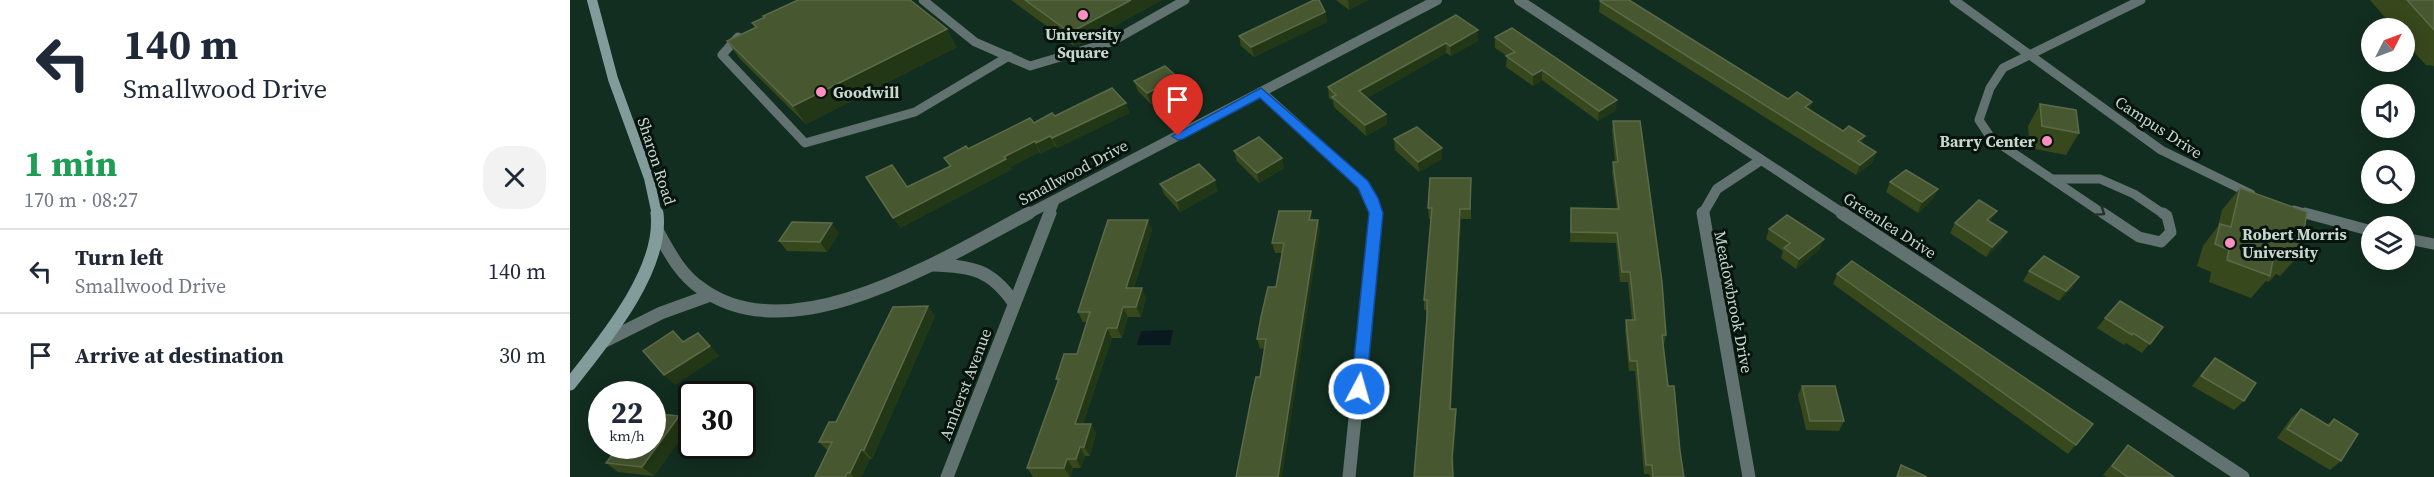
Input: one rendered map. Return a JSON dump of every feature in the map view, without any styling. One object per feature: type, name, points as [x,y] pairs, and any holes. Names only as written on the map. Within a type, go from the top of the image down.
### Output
[{"type":"street","name":"Sharon Road","points":[[570,384],[599,345],[638,284],[658,232],[653,195],[613,78],[592,0]]},
{"type":"street","name":"Smallwood Drive","points":[[658,232],[670,258],[680,271],[708,296],[748,308],[804,309],[881,289],[1437,0]]},
{"type":"street","name":"Greenlea Drive","points":[[1519,0],[2243,477]]},
{"type":"street","points":[[1261,92],[1363,184],[1376,213],[1349,477]]},
{"type":"street","name":"Meadowbrook Drive","points":[[1749,477],[1702,216],[1707,199],[1713,192],[1761,160]]},
{"type":"street","name":"Amherst Avenue","points":[[946,477],[1054,200]]},
{"type":"street","points":[[931,265],[963,266],[984,271],[1004,286],[1014,303]]},
{"type":"street","points":[[599,345],[661,313],[708,296]]},
{"type":"lane","points":[[923,0],[975,42],[1030,66],[1111,42],[1185,0]]},
{"type":"lane","name":"Campus Drive","points":[[1954,0],[2161,150],[2194,168],[2260,197]]},
{"type":"lane","points":[[2053,179],[2100,179],[2134,194],[2167,216],[2171,232],[2161,242],[2139,237],[1991,138],[1979,120],[1990,88],[2003,68],[2141,0]]},
{"type":"lane","points":[[738,37],[722,55],[805,143],[915,112],[1009,56]]},
{"type":"lane","points":[[2280,206],[2361,228]]},
{"type":"lane","points":[[2415,240],[2434,244]]},
{"type":"shaded area","points":[[1173,330],[1170,345],[1137,345],[1141,331]]},
{"type":"building","name":"Goodwill","points":[[798,0],[910,0],[947,29],[793,106],[727,41],[757,27],[752,23],[765,17],[763,16]]},
{"type":"building","points":[[1025,0],[1131,0],[1077,29],[1068,31]]},
{"type":"building","points":[[1314,0],[1319,0],[1325,12],[1251,47],[1239,36]]},
{"type":"building","points":[[1629,0],[1788,99],[1797,92],[1812,102],[1805,107],[1843,131],[1849,126],[1865,136],[1858,141],[1876,152],[1860,165],[1600,1]]},
{"type":"building","points":[[2407,0],[2434,0],[2434,30]]},
{"type":"building","points":[[1456,15],[1478,30],[1450,46],[1446,43],[1359,91],[1386,114],[1365,125],[1332,97],[1336,95],[1328,87]]},
{"type":"building","points":[[1512,28],[1617,100],[1599,111],[1542,70],[1533,75],[1506,56],[1515,52],[1495,37]]},
{"type":"building","points":[[1165,66],[1184,83],[1161,95],[1155,89],[1147,93],[1134,81]]},
{"type":"building","points":[[1112,88],[1126,103],[1052,138],[1050,136],[1036,143],[1035,141],[1004,157],[1006,159],[893,218],[866,177],[892,165],[907,187],[951,166],[944,158],[966,146],[968,149],[1030,118],[1034,123],[1052,113],[1055,116]]},
{"type":"building","points":[[2040,104],[2076,110],[2079,133],[2042,126]]},
{"type":"building","points":[[1613,121],[1640,121],[1662,282],[1666,335],[1662,335],[1668,386],[1674,386],[1684,477],[1653,477],[1652,465],[1646,465],[1637,361],[1630,361],[1626,320],[1635,320],[1630,272],[1622,272],[1617,233],[1571,232],[1571,208],[1619,209],[1613,162],[1618,162]]},
{"type":"building","points":[[1417,127],[1442,148],[1418,162],[1394,139]]},
{"type":"building","points":[[1259,137],[1282,158],[1257,173],[1234,151]]},
{"type":"building","points":[[1199,164],[1215,180],[1177,201],[1160,184]]},
{"type":"building","points":[[1906,170],[1938,189],[1922,202],[1890,182]]},
{"type":"building","points":[[1430,178],[1471,178],[1470,209],[1460,209],[1450,409],[1456,409],[1452,458],[1453,477],[1414,477],[1427,317],[1427,300],[1424,300],[1432,208],[1428,208]]},
{"type":"building","points":[[2240,188],[2307,212],[2300,254],[2290,250],[2288,260],[2274,255],[2270,276],[2227,260],[2229,250],[2215,244],[2220,224],[2231,227]]},
{"type":"building","points":[[1979,200],[1997,211],[1987,220],[2007,232],[1992,247],[1955,223]]},
{"type":"building","points":[[1279,211],[1311,211],[1309,220],[1318,220],[1278,477],[1236,477],[1256,377],[1260,377],[1266,339],[1257,339],[1261,317],[1268,287],[1276,287],[1284,243],[1272,243]]},
{"type":"building","points":[[1787,215],[1824,239],[1799,259],[1784,248],[1790,243],[1769,229]]},
{"type":"building","points":[[1108,220],[1148,220],[1126,288],[1142,288],[1136,307],[1123,307],[1117,328],[1107,328],[1075,424],[1091,424],[1084,447],[1080,447],[1076,459],[1067,459],[1064,468],[1027,468],[1059,379],[1056,379],[1064,354],[1077,354],[1090,312],[1078,312]]},
{"type":"building","points":[[792,222],[832,223],[820,242],[779,241]]},
{"type":"building","points":[[2044,256],[2079,277],[2066,291],[2029,271]]},
{"type":"building","points":[[1852,261],[2093,424],[2076,445],[1837,274]]},
{"type":"building","points":[[2120,301],[2163,327],[2150,344],[2105,318]]},
{"type":"building","points":[[928,306],[864,450],[861,450],[850,473],[847,473],[845,477],[815,477],[832,442],[819,442],[829,422],[836,422],[893,307]]},
{"type":"building","points":[[673,331],[683,342],[698,333],[710,346],[664,375],[643,351]]},
{"type":"building","points":[[2215,358],[2256,383],[2244,401],[2201,376]]},
{"type":"building","points":[[1802,386],[1835,386],[1844,421],[1810,421]]},
{"type":"building","points":[[2301,409],[2329,426],[2334,419],[2358,434],[2341,461],[2287,429]]},
{"type":"building","points":[[666,415],[678,417],[666,434]]},
{"type":"building","points":[[2128,445],[2174,477],[2128,477],[2112,466]]},
{"type":"building","points":[[609,459],[648,459],[642,467],[606,463]]},
{"type":"building","points":[[1901,465],[1927,477],[1897,477]]},
{"type":"place","name":"University Square","points":[[1083,15]]},
{"type":"place","name":"Goodwill","points":[[821,92]]},
{"type":"place","name":"Barry Center","points":[[2047,141]]},
{"type":"place","name":"Robert Morris University","points":[[2230,243]]},
{"type":"route","points":[[1178,136],[1261,92],[1363,184],[1376,213],[1376,235],[1359,389]]}]
